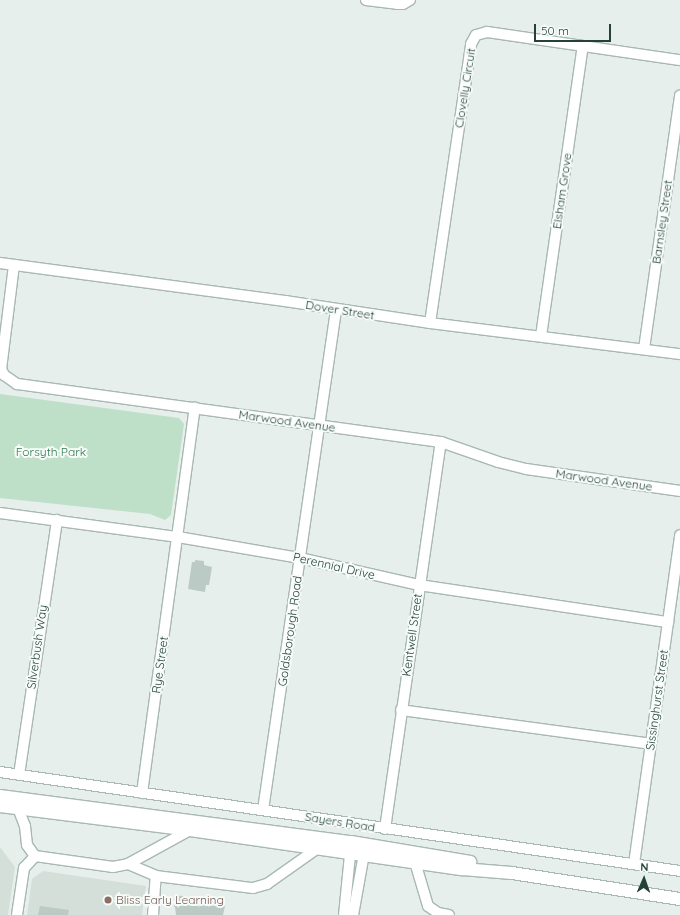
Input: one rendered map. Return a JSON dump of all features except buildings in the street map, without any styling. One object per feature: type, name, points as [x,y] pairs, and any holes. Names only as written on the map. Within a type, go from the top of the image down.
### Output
[{"type":"main road","name":"Sayers Road","points":[[0,796],[364,850],[475,863],[512,872]]},
{"type":"main road","name":"Sayers Road","points":[[0,806],[318,848],[351,848]]},
{"type":"main road","name":"Sayers Road","points":[[364,850],[415,862],[512,872],[641,891],[680,899]]},
{"type":"main road","name":"Sayers Road","points":[[641,891],[680,892]]},
{"type":"street","points":[[366,0],[396,4],[409,1]]},
{"type":"street","name":"Clovelly Circuit","points":[[430,323],[473,40],[476,35],[487,32],[680,60]]},
{"type":"street","name":"Elsham Grove","points":[[541,336],[583,46]]},
{"type":"street","name":"Barnsley Street","points":[[644,349],[680,96]]},
{"type":"street","name":"Dover Street","points":[[0,263],[270,299],[430,323],[680,354]]},
{"type":"street","name":"Marwood Avenue","points":[[14,265],[1,369],[9,380],[23,385],[441,442],[498,462],[526,469],[680,491]]},
{"type":"street","name":"Goldsborough Road","points":[[263,810],[336,310]]},
{"type":"street","name":"Rye Street","points":[[142,793],[196,408]]},
{"type":"street","name":"Kentwell Street","points":[[385,829],[419,585],[441,442]]},
{"type":"street","name":"Perennial Drive","points":[[0,513],[178,537],[300,558],[419,585],[668,622]]},
{"type":"street","name":"Silverbush Way","points":[[19,775],[57,520]]},
{"type":"street","name":"Sissinghurst Street","points":[[634,864],[668,622],[678,563],[680,535]]},
{"type":"street","points":[[401,710],[651,744]]},
{"type":"street","name":"Sayers Road","points":[[0,772],[680,871]]},
{"type":"street","points":[[18,808],[25,826],[27,845],[35,856],[113,868],[128,864],[190,830]]},
{"type":"street","points":[[128,864],[156,876],[257,887],[271,882],[318,848]]},
{"type":"street","points":[[344,915],[351,848]]},
{"type":"street","points":[[353,915],[364,850]]},
{"type":"street","points":[[17,915],[24,868],[35,856]]},
{"type":"street","points":[[415,862],[428,906],[438,913],[449,915]]},
{"type":"street","points":[[153,915],[156,876]]},
{"type":"shaded area","points":[[0,847],[15,867],[8,915],[0,915]]},
{"type":"shaded area","points":[[43,871],[146,886],[142,915],[27,915],[32,879]]},
{"type":"green space","name":"Forsyth Park","points":[[0,394],[179,418],[184,424],[171,515],[165,520],[150,514],[0,498]]},
{"type":"place","name":"Bliss Early Learning","points":[[108,900]]}]
